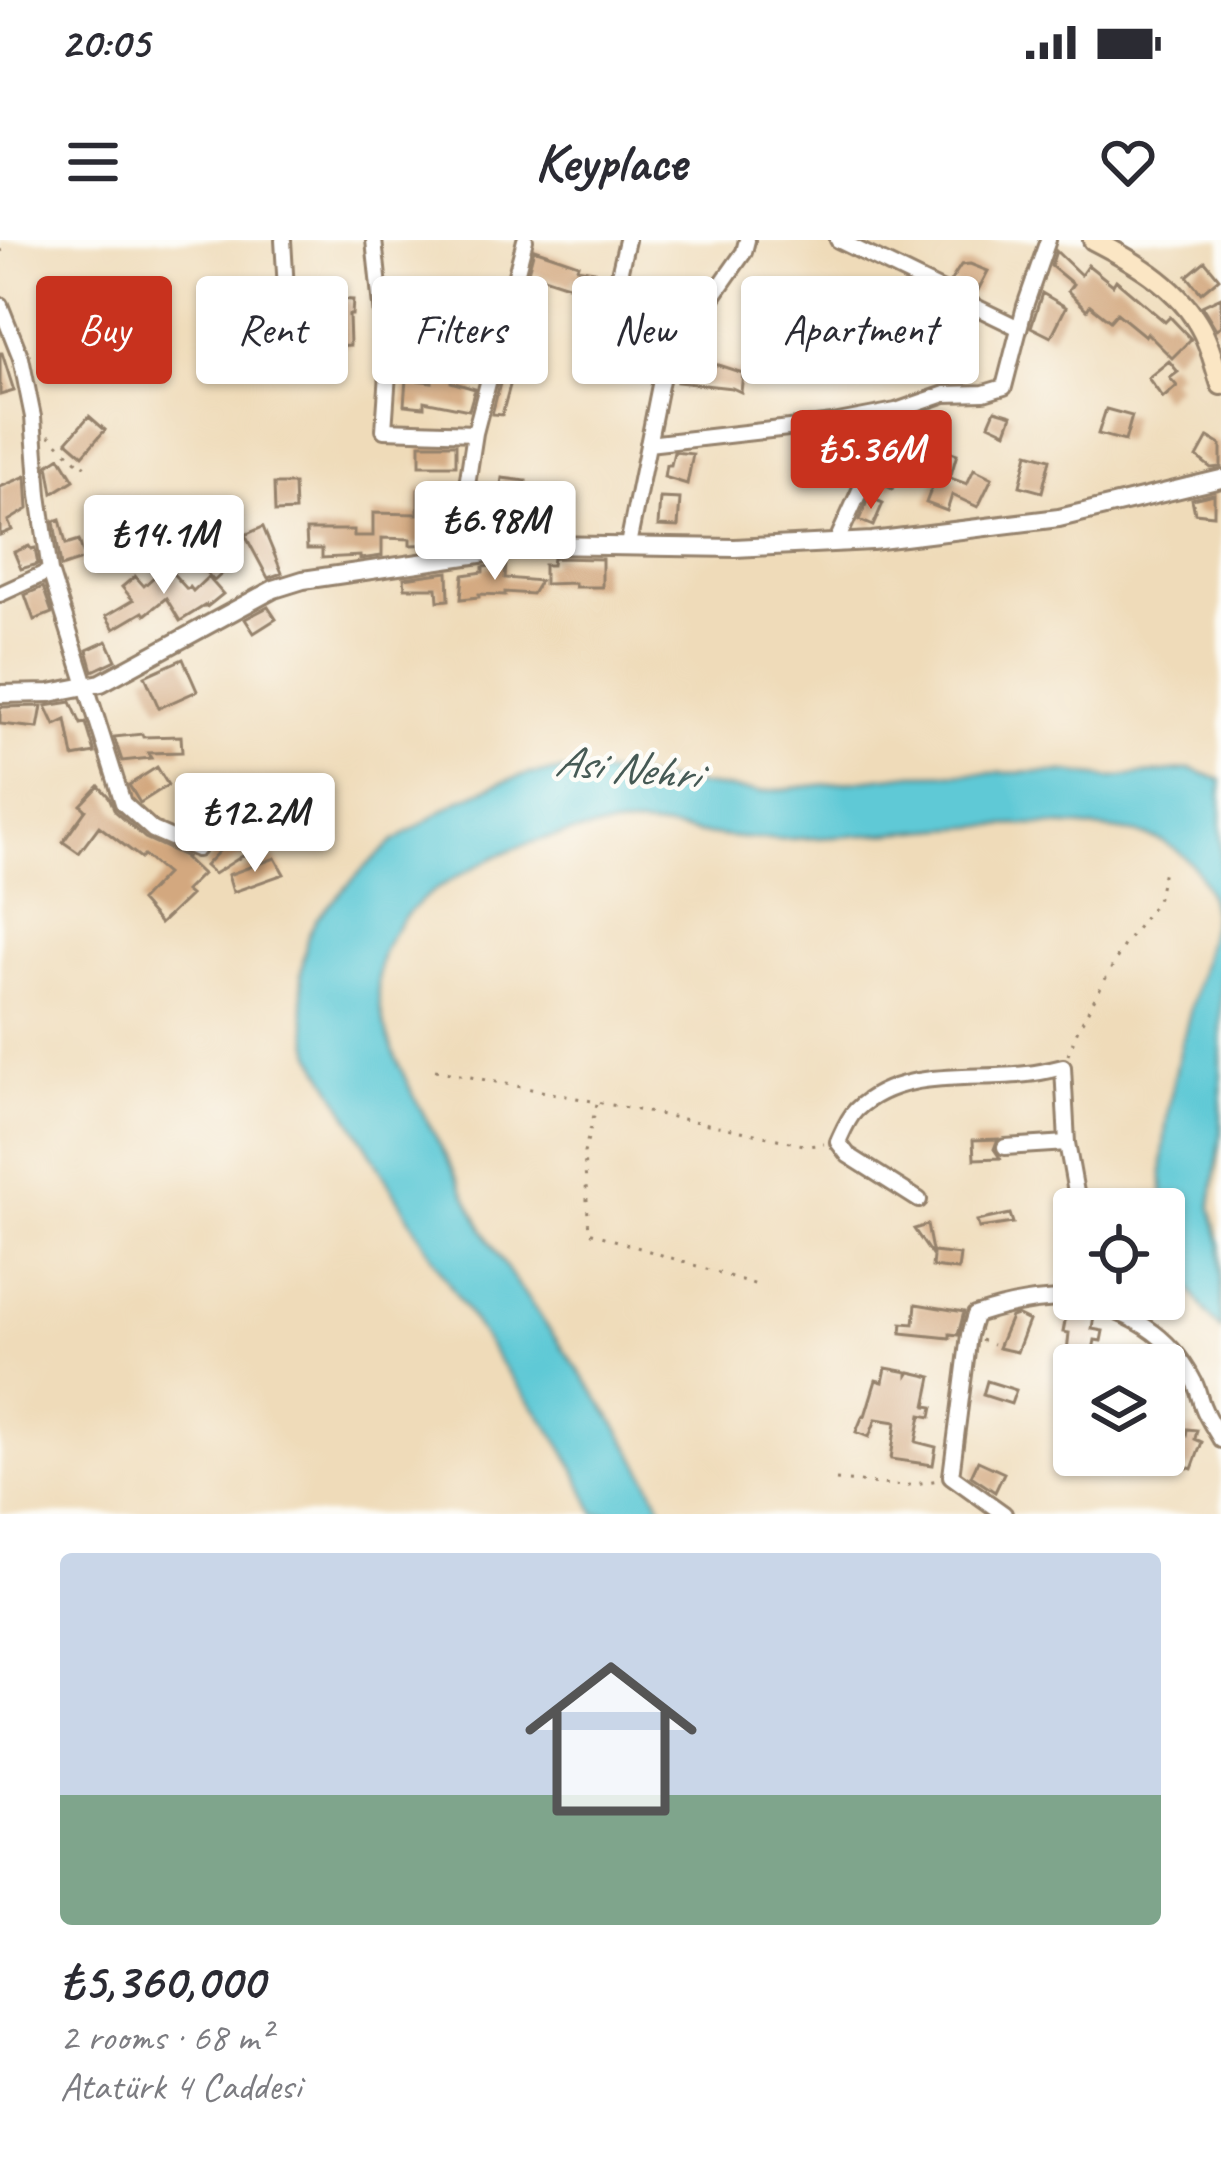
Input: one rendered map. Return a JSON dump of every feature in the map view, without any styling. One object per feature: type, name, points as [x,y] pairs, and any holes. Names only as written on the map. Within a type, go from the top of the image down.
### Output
[{"type":"main road","points":[[1093,240],[1168,286],[1198,323],[1221,385]]},
{"type":"street","points":[[283,240],[285,276]]},
{"type":"street","points":[[374,240],[388,373],[384,430],[475,433]]},
{"type":"street","points":[[456,556],[475,433],[525,240]]},
{"type":"street","points":[[618,276],[627,240]]},
{"type":"street","points":[[717,292],[747,240]]},
{"type":"street","points":[[838,240],[1019,328]]},
{"type":"street","points":[[648,444],[833,423],[945,394],[984,393],[1004,387],[1048,240]]},
{"type":"street","points":[[0,305],[20,358],[33,417],[50,571],[123,802],[153,830],[197,849]]},
{"type":"street","points":[[628,544],[660,384]]},
{"type":"street","points":[[836,543],[896,410]]},
{"type":"street","points":[[0,694],[88,687],[274,589],[303,580],[542,545],[735,548],[836,543],[1058,518],[1221,479]]},
{"type":"street","points":[[0,594],[50,571]]},
{"type":"street","points":[[919,1200],[848,1155],[838,1142],[853,1113],[875,1095],[902,1084],[1026,1075],[1064,1067],[1074,1188]]},
{"type":"street","points":[[1005,1147],[1067,1143]]},
{"type":"street","points":[[1004,1514],[951,1475],[969,1335],[975,1315],[1027,1301],[1053,1300]]},
{"type":"street","points":[[1138,1320],[1176,1354],[1221,1440]]},
{"type":"path","points":[[0,251],[9,248]]},
{"type":"path","points":[[35,449],[50,435],[83,467],[90,460]]},
{"type":"path","points":[[1064,1067],[1106,977],[1157,901],[1164,870]]},
{"type":"path","points":[[435,1070],[808,1146],[838,1142]]},
{"type":"path","points":[[598,1102],[584,1153],[589,1232],[757,1285]]},
{"type":"path","points":[[836,1480],[904,1486],[951,1475]]},
{"type":"water","points":[[1191,769],[1221,780],[1221,1135],[1211,1207],[1221,1246],[1221,1330],[1185,1276],[1185,1188],[1164,1188],[1163,1183],[1175,1075],[1213,915],[1198,873],[1165,843],[1131,832],[1053,825],[760,839],[652,827],[605,828],[541,840],[502,854],[435,890],[401,921],[385,948],[379,972],[384,1025],[394,1052],[490,1242],[608,1413],[664,1514],[595,1514],[550,1428],[444,1276],[312,1054],[301,974],[316,919],[393,842],[460,800],[530,774],[573,770],[760,792],[913,774],[1066,772],[1110,778]]},
{"type":"building","points":[[534,249],[594,271],[593,276],[572,276],[571,286],[528,272]]},
{"type":"building","points":[[1056,251],[1081,275],[1088,265],[1113,285],[1116,280],[1165,322],[1170,317],[1191,339],[1172,358],[1117,313],[1110,321],[1090,305],[1087,310],[1068,291],[1073,284],[1051,266]]},
{"type":"building","points":[[1205,261],[1219,278],[1201,293],[1187,276]]},
{"type":"building","points":[[961,265],[988,271],[979,288],[979,276],[954,276]]},
{"type":"building","points":[[1042,293],[1066,307],[1051,337],[1031,327]]},
{"type":"building","points":[[1221,297],[1221,326],[1216,329],[1202,306]]},
{"type":"building","points":[[348,300],[353,300],[348,345]]},
{"type":"building","points":[[0,353],[14,391],[0,395]]},
{"type":"building","points":[[1169,361],[1178,372],[1170,378],[1177,386],[1163,398],[1148,378]]},
{"type":"building","points":[[718,365],[741,372],[741,392],[695,384],[717,384]]},
{"type":"building","points":[[406,384],[458,384],[475,389],[469,410],[424,401],[424,407],[404,405]]},
{"type":"building","points":[[500,384],[510,384],[502,415],[492,414]]},
{"type":"building","points":[[1106,409],[1132,416],[1125,441],[1098,434]]},
{"type":"building","points":[[995,410],[1012,415],[1006,432],[989,424]]},
{"type":"building","points":[[89,416],[105,430],[83,455],[67,441]]},
{"type":"building","points":[[876,427],[867,448],[855,448],[854,477],[808,475],[809,457],[832,458],[837,434]]},
{"type":"building","points":[[1208,437],[1221,445],[1221,467],[1211,468],[1197,457]]},
{"type":"building","points":[[420,444],[456,444],[456,465],[420,465]]},
{"type":"building","points":[[893,444],[911,454],[892,489],[877,481]]},
{"type":"building","points":[[948,451],[957,454],[950,478],[967,484],[974,469],[992,478],[978,507],[952,495],[947,511],[926,503]]},
{"type":"building","points":[[674,452],[693,454],[687,484],[664,477]]},
{"type":"building","points":[[1028,453],[1050,459],[1042,492],[1020,486]]},
{"type":"building","points":[[60,457],[74,480],[53,493],[48,465]]},
{"type":"building","points":[[26,476],[28,509],[8,521],[12,530],[0,535],[0,487]]},
{"type":"building","points":[[502,478],[526,481],[522,508],[498,504]]},
{"type":"building","points":[[274,484],[294,484],[295,511],[275,512]]},
{"type":"building","points":[[418,490],[438,490],[437,516],[445,516],[446,544],[410,545],[410,539],[382,538],[382,556],[360,559],[322,558],[322,549],[307,549],[306,530],[354,530],[354,536],[373,536],[373,513],[418,514]]},
{"type":"building","points":[[1214,494],[1214,515],[1195,513],[1192,499]]},
{"type":"building","points":[[869,497],[883,503],[873,526],[859,520]]},
{"type":"building","points":[[660,498],[680,499],[678,527],[658,526]]},
{"type":"building","points":[[475,507],[479,508],[476,528],[491,530],[489,540],[469,543]]},
{"type":"building","points":[[60,519],[66,544],[79,540],[85,559],[61,567],[54,521]]},
{"type":"building","points":[[263,527],[282,573],[268,578],[245,535]]},
{"type":"building","points":[[154,530],[160,541],[135,556],[128,545]]},
{"type":"building","points":[[217,540],[236,561],[214,581],[195,560]]},
{"type":"building","points":[[35,548],[38,564],[21,569],[14,552]]},
{"type":"building","points":[[553,558],[602,559],[602,587],[544,584],[544,565],[552,565]]},
{"type":"building","points":[[506,564],[505,578],[540,581],[532,594],[505,592],[461,599],[463,575]]},
{"type":"building","points":[[166,566],[187,589],[193,591],[208,577],[223,594],[180,621],[166,598],[145,615],[114,629],[106,616],[133,600],[122,587],[135,576],[144,586]]},
{"type":"building","points":[[448,572],[449,600],[438,601],[437,588],[405,588],[404,578]]},
{"type":"building","points":[[43,587],[52,613],[34,620],[25,595]]},
{"type":"building","points":[[268,607],[276,619],[254,633],[245,619]]},
{"type":"building","points":[[107,641],[116,660],[93,671],[87,650]]},
{"type":"building","points":[[183,659],[197,691],[159,708],[145,676]]},
{"type":"building","points":[[71,702],[81,724],[86,723],[95,753],[73,757],[66,720],[55,725],[46,706]]},
{"type":"building","points":[[42,706],[38,728],[0,724],[0,707]]},
{"type":"building","points":[[181,736],[182,752],[148,753],[151,758],[122,761],[114,737]]},
{"type":"building","points":[[157,767],[168,785],[140,803],[129,785]]},
{"type":"building","points":[[99,786],[115,811],[145,838],[186,857],[202,874],[185,891],[190,895],[160,924],[140,901],[166,874],[144,855],[141,858],[99,826],[79,853],[63,842],[86,810],[81,805]]},
{"type":"building","points":[[261,815],[274,836],[214,874],[205,866],[219,851],[211,842],[224,827],[230,835]]},
{"type":"building","points":[[275,858],[284,874],[233,892],[228,875]]},
{"type":"building","points":[[998,1139],[994,1149],[1000,1158],[974,1159],[973,1140]]},
{"type":"building","points":[[1010,1214],[1013,1223],[979,1228],[977,1221]]},
{"type":"building","points":[[927,1225],[933,1256],[933,1252],[960,1255],[958,1270],[932,1267],[933,1257],[914,1229]]},
{"type":"building","points":[[916,1304],[964,1312],[958,1335],[901,1333],[902,1323],[914,1324]]},
{"type":"building","points":[[1011,1317],[1029,1321],[1017,1352],[998,1348]]},
{"type":"building","points":[[1065,1320],[1093,1320],[1092,1329],[1103,1331],[1101,1341],[1094,1344],[1068,1344],[1069,1333],[1063,1332]]},
{"type":"building","points":[[886,1368],[932,1377],[926,1406],[933,1407],[931,1417],[921,1415],[916,1442],[936,1447],[933,1465],[891,1459],[896,1422],[876,1419],[869,1437],[856,1432],[876,1380],[883,1382]]},
{"type":"building","points":[[987,1381],[1016,1390],[1011,1404],[983,1395]]},
{"type":"building","points":[[1187,1429],[1197,1430],[1195,1439],[1202,1442],[1192,1469],[1185,1467]]},
{"type":"building","points":[[978,1461],[1004,1473],[995,1492],[971,1476]]},
{"type":"water label","name":"Asi Nehri","points":[[627,766]]}]
